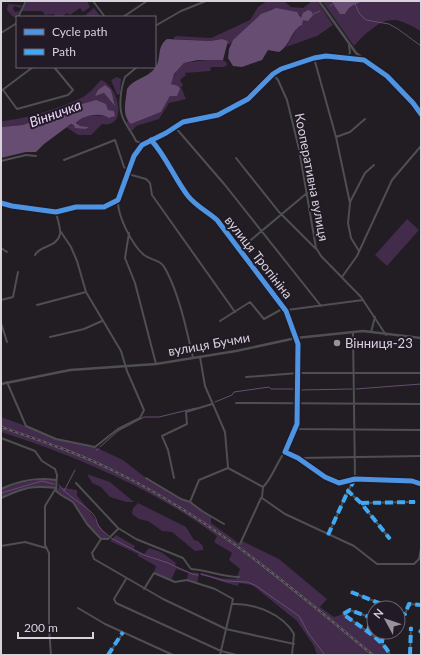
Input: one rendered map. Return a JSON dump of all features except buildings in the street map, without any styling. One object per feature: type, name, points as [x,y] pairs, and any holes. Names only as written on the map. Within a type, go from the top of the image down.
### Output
[{"type":"street","points":[[19,16],[26,1]]},
{"type":"street","points":[[93,1],[104,16]]},
{"type":"street","points":[[124,16],[147,1]]},
{"type":"street","points":[[156,25],[181,11],[206,1]]},
{"type":"street","points":[[320,1],[349,45],[364,60],[387,76],[413,103],[421,114]]},
{"type":"street","points":[[1,33],[16,21]]},
{"type":"street","points":[[345,58],[350,53],[349,45]]},
{"type":"street","points":[[193,358],[180,306],[166,268],[159,261],[142,253],[129,233],[118,210],[118,200],[138,148],[183,122],[218,115],[248,100],[273,74],[291,64],[326,56],[364,60]]},
{"type":"street","points":[[314,58],[336,137],[350,203],[348,223],[353,243],[359,251]]},
{"type":"street","points":[[32,68],[2,91],[17,109],[44,103],[72,92],[73,90],[55,68]]},
{"type":"street","points":[[136,68],[130,72],[124,82],[121,112],[136,141],[138,143],[145,144]]},
{"type":"street","name":"Кооперативна вулиця","points":[[273,74],[278,80],[287,100],[307,193],[316,248],[321,256],[363,300],[386,335]]},
{"type":"street","points":[[336,137],[350,132],[365,119]]},
{"type":"street","points":[[175,127],[225,185],[321,306]]},
{"type":"street","points":[[64,160],[115,140],[124,167],[129,171]]},
{"type":"street","name":"вулиця Тропініна","points":[[151,140],[164,157],[172,173],[188,196],[203,211],[217,220],[286,311],[298,344],[298,404],[296,429]]},
{"type":"street","points":[[342,277],[359,251],[392,180],[421,146]]},
{"type":"street","points":[[1,161],[26,155],[36,156]]},
{"type":"street","points":[[236,158],[282,214],[307,242],[316,248]]},
{"type":"street","points":[[350,203],[366,173],[374,165]]},
{"type":"street","points":[[127,174],[146,179],[150,183],[152,195],[235,312]]},
{"type":"street","points":[[240,250],[307,193]]},
{"type":"street","points":[[1,203],[28,209],[56,212],[76,207],[104,208],[118,200]]},
{"type":"street","points":[[7,382],[26,426],[56,439],[94,447],[118,429],[140,418],[143,414],[144,410],[121,351],[86,292],[74,254],[61,232],[56,212]]},
{"type":"street","points":[[35,255],[39,249],[54,244],[61,232]]},
{"type":"street","points":[[129,233],[125,258],[135,283],[156,364]]},
{"type":"street","points":[[1,248],[7,252]]},
{"type":"street","points":[[1,300],[13,297],[18,272]]},
{"type":"street","points":[[37,305],[86,292]]},
{"type":"street","points":[[286,311],[363,300]]},
{"type":"street","points":[[220,321],[250,302],[264,319],[284,308]]},
{"type":"street","points":[[371,332],[374,317]]},
{"type":"street","points":[[50,337],[84,329],[102,321]]},
{"type":"street","points":[[1,323],[7,342]]},
{"type":"street","points":[[328,535],[348,491],[355,480],[353,332]]},
{"type":"street","name":"вулиця Бучми","points":[[1,384],[70,370],[156,364],[296,338],[353,332],[371,332],[421,338]]},
{"type":"street","points":[[200,357],[206,386],[212,404],[225,432],[228,468]]},
{"type":"street","points":[[246,377],[298,373],[421,373]]},
{"type":"street","points":[[174,478],[168,450],[162,436],[187,424],[186,412],[212,404]]},
{"type":"street","points":[[236,404],[421,404]]},
{"type":"street","points":[[240,544],[262,498],[263,487],[268,482],[296,429],[421,430]]},
{"type":"street","points":[[1,438],[35,451],[42,461],[55,469],[56,488],[60,495],[73,502],[87,524],[101,539],[108,539],[118,528]]},
{"type":"street","points":[[285,452],[298,458],[325,477],[334,481],[343,483],[355,480],[412,481],[421,484]]},
{"type":"street","points":[[298,458],[421,456]]},
{"type":"street","points":[[228,468],[263,487]]},
{"type":"street","points":[[190,502],[198,480],[228,468]]},
{"type":"street","points":[[146,478],[181,499],[190,502],[224,524]]},
{"type":"street","points":[[1,489],[24,482],[44,479],[56,480]]},
{"type":"street","points":[[76,483],[118,528],[136,539],[183,558],[191,569],[216,573],[224,577],[238,577]]},
{"type":"street","points":[[1,498],[25,487],[34,486],[56,488]]},
{"type":"street","points":[[51,655],[49,629],[49,553],[46,548],[44,506],[56,488]]},
{"type":"street","points":[[348,491],[361,503],[390,539]]},
{"type":"street","points":[[262,498],[285,514],[354,546],[380,565],[414,564],[419,559],[421,549]]},
{"type":"street","points":[[361,503],[415,502]]},
{"type":"street","points":[[101,539],[93,549],[92,557],[144,589],[226,629],[294,644]]},
{"type":"street","points":[[1,546],[26,542],[46,548]]},
{"type":"street","points":[[144,589],[154,573],[175,582],[187,580],[215,589],[233,599],[220,655]]},
{"type":"street","points":[[126,579],[114,599],[116,603],[221,651],[237,655]]},
{"type":"street","points":[[351,592],[373,600]]},
{"type":"street","points":[[232,604],[242,604],[271,613],[291,629],[294,634],[292,655]]},
{"type":"street","points":[[406,612],[409,604],[421,605]]},
{"type":"street","points":[[78,608],[123,632],[173,655]]},
{"type":"street","points":[[350,610],[368,617],[370,620],[368,633],[349,618],[343,614],[350,610]]},
{"type":"street","points":[[410,655],[411,627]]},
{"type":"street","points":[[108,655],[123,632]]},
{"type":"street","points":[[378,640],[382,643],[390,655]]},
{"type":"shaded area","points":[[28,1],[87,1],[90,7],[83,12],[80,8],[70,15],[67,13],[62,16],[55,16],[54,14],[45,15],[42,11],[21,11]]},
{"type":"shaded area","points":[[267,1],[284,1],[291,7],[303,8],[312,1],[317,1],[333,25],[317,36],[286,47],[297,28],[301,26],[300,15],[280,9],[272,9],[260,15],[230,44],[227,44],[228,41],[222,39],[210,41],[174,39],[174,37],[177,36],[211,38],[250,20],[258,7]]},
{"type":"shaded area","points":[[322,1],[331,1],[333,5],[347,10],[356,3],[364,1],[421,1],[421,31],[400,21],[388,20],[377,25],[354,46]]},
{"type":"shaded area","points":[[8,4],[22,5],[20,8],[15,6],[13,8],[15,12],[19,11],[16,18],[7,10]]},
{"type":"shaded area","points":[[94,8],[100,16],[84,16]]},
{"type":"shaded area","points":[[214,59],[223,60],[228,64],[224,67],[211,67],[210,71],[185,73],[186,75],[180,80],[183,85],[181,87],[186,99],[169,103],[159,119],[136,126],[132,131],[126,123],[128,121],[131,124],[161,112],[170,96],[173,78],[184,63]]},
{"type":"shaded area","points":[[117,77],[121,79],[120,94],[117,95],[111,80]]},
{"type":"shaded area","points":[[101,80],[108,84],[117,98],[118,114],[115,120],[110,124],[102,124],[91,135],[78,135],[66,127],[73,124],[74,125],[86,129],[89,127],[78,126],[77,121],[88,115],[106,116],[110,110],[108,110],[106,104],[93,101],[68,108],[23,125],[1,127],[1,121],[32,116],[75,101],[86,95]],"holes":[[[98,90],[111,90],[115,105],[104,93],[98,95]]]},
{"type":"shaded area","points":[[407,219],[419,230],[387,266],[375,255]]},
{"type":"shaded area","points":[[1,417],[56,439],[95,447],[123,460],[146,478],[181,499],[190,502],[211,517],[211,523],[240,544],[242,541],[279,559],[327,599],[320,607],[334,617],[343,614],[366,631],[366,640],[378,640],[382,643],[390,655],[317,655],[314,646],[297,621],[256,588],[251,585],[239,583],[238,586],[200,575],[201,573],[220,578],[236,579],[240,569],[229,560],[232,553],[214,542],[217,536],[193,519],[167,503],[114,475],[58,452],[1,432]]},
{"type":"shaded area","points":[[87,474],[110,482],[134,502],[126,502],[110,497],[101,487],[92,483]]},
{"type":"shaded area","points":[[44,479],[56,480],[56,488],[27,488],[1,498],[1,489],[24,482]]},
{"type":"shaded area","points":[[59,487],[77,490],[77,496],[109,537],[108,538],[101,539],[87,524],[75,505],[56,491]]},
{"type":"shaded area","points":[[138,503],[186,527],[194,540],[198,541],[203,546],[203,550],[195,551],[172,532],[162,531],[148,521],[139,519],[132,514],[133,508]]},
{"type":"shaded area","points":[[116,535],[135,546],[134,549],[144,554],[149,548],[161,552],[176,563],[175,566],[190,572],[199,573],[197,584],[187,580],[188,573],[176,569],[171,580],[154,573],[156,566],[138,556],[138,554],[110,541]]},
{"type":"water","points":[[331,1],[364,1],[350,7],[345,14],[340,14]]},
{"type":"water","points":[[276,8],[297,12],[301,18],[303,13],[308,10],[311,11],[313,15],[308,21],[303,20],[302,25],[295,30],[286,46],[279,52],[268,50],[262,60],[242,67],[233,66],[228,58],[229,49],[233,40],[261,14]]},
{"type":"water","points":[[167,39],[210,41],[222,39],[228,41],[223,60],[198,60],[184,63],[174,74],[171,84],[178,86],[180,89],[177,96],[170,96],[161,112],[131,124],[125,112],[127,89],[133,82],[149,74],[156,68],[160,49]]},
{"type":"water","points":[[105,85],[111,90],[115,106],[104,93],[95,96],[98,90]]},
{"type":"water","points":[[96,100],[106,104],[108,110],[114,111],[115,116],[109,118],[101,115],[87,116],[76,123],[80,126],[89,127],[86,129],[75,128],[74,125],[71,124],[44,144],[36,152],[26,152],[1,158],[1,127],[23,125],[68,108]]},
{"type":"waterway","points":[[354,1],[359,13],[366,20],[389,24],[421,46]]},
{"type":"waterway","name":"Вінничка","points":[[313,14],[320,11]]},
{"type":"waterway","points":[[356,389],[421,384]]},
{"type":"waterway","points":[[215,402],[232,395],[234,392],[269,387],[271,389],[296,389]]},
{"type":"waterway","points":[[300,390],[352,389]]},
{"type":"waterway","points":[[100,447],[118,431],[144,417],[159,417],[196,408]]},
{"type":"waterway","points":[[64,491],[75,470]]},
{"type":"waterway","points":[[1,493],[42,481],[54,484]]},
{"type":"waterway","points":[[59,485],[92,513],[99,526],[109,536]]},
{"type":"waterway","points":[[111,538],[144,555],[198,575]]},
{"type":"waterway","points":[[201,574],[225,581],[247,582],[255,585],[299,616],[309,634],[325,655]]},
{"type":"railway","points":[[1,427],[58,447],[100,464],[150,490],[184,510],[249,555],[373,655]]},
{"type":"marked path","points":[[355,479],[348,491],[361,503],[390,539]]},
{"type":"marked path","points":[[328,535],[348,491]]},
{"type":"marked path","points":[[361,503],[415,502]]},
{"type":"marked path","points":[[351,592],[371,600]]},
{"type":"marked path","points":[[406,612],[409,604],[421,605]]},
{"type":"marked path","points":[[366,616],[350,610],[343,614],[366,630]]},
{"type":"marked path","points":[[410,655],[411,627]]},
{"type":"marked path","points":[[108,655],[123,632]]},
{"type":"marked path","points":[[378,640],[387,649],[390,655]]},
{"type":"cycle path","points":[[1,203],[56,212],[76,207],[104,207],[118,200],[134,156],[142,145],[166,133],[183,122],[218,115],[248,99],[273,74],[281,69],[314,58],[326,56],[364,60],[387,76],[413,103],[421,114]]},
{"type":"cycle path","points":[[151,140],[188,196],[217,220],[286,311],[298,344],[297,424],[285,452],[298,458],[325,477],[339,483],[355,479],[412,481],[421,484]]},
{"type":"place","name":"Вінниця-23","points":[[337,343]]}]
